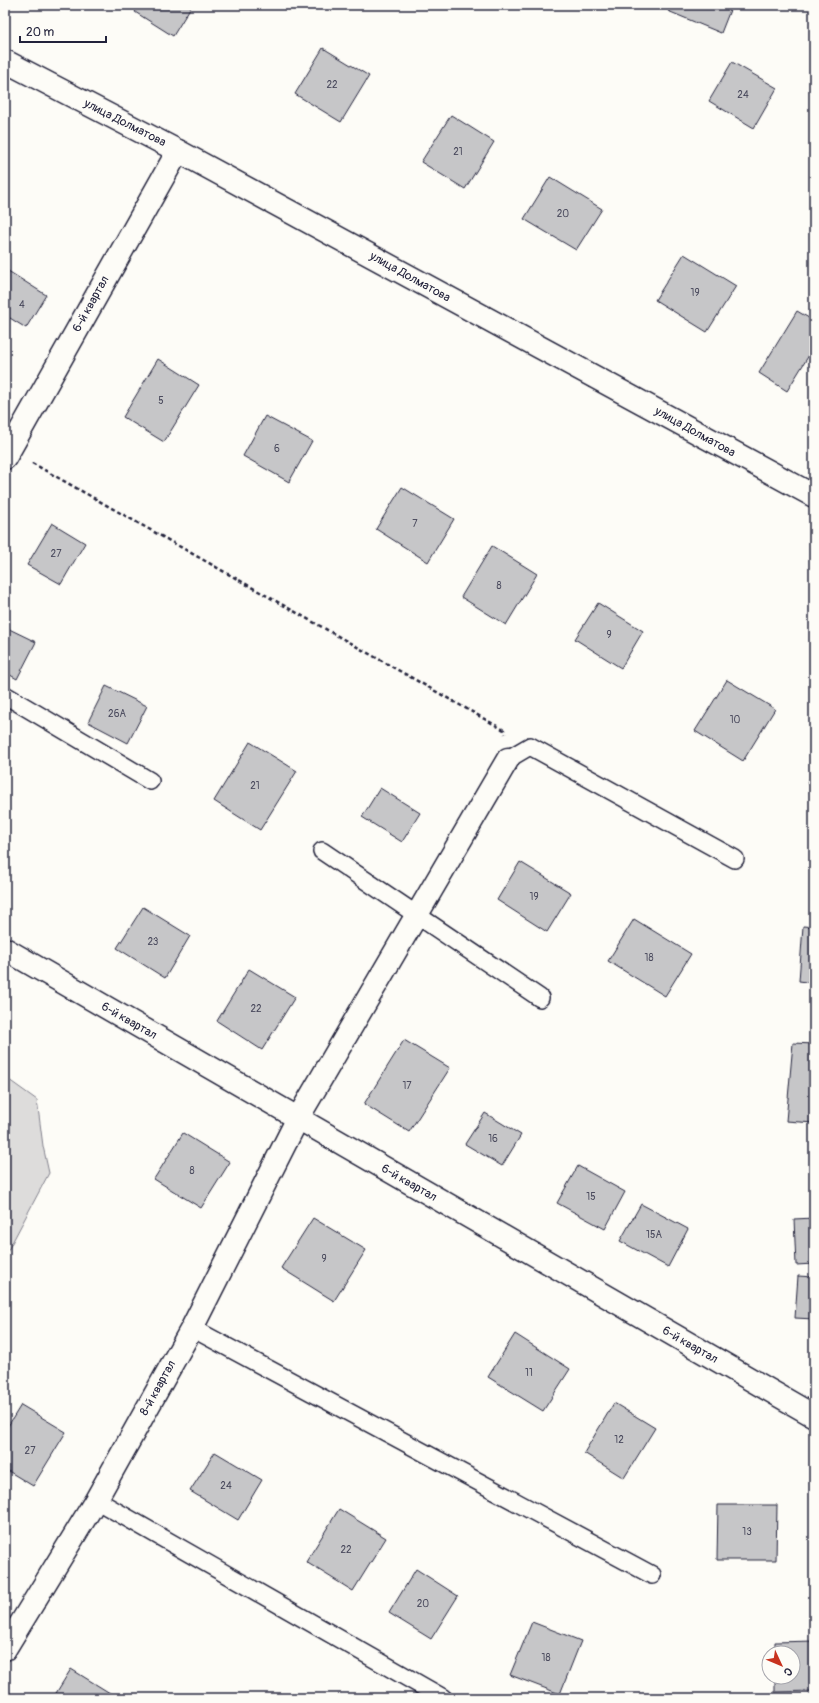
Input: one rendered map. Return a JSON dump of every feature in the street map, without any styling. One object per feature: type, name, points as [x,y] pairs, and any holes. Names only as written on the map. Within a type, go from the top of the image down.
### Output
[{"type":"street","name":"улица Долматова","points":[[5,61],[178,151],[814,496]]},
{"type":"street","name":"6-й квартал","points":[[7,454],[178,151]]},
{"type":"street","name":"8-й квартал","points":[[5,1649],[96,1500],[192,1328],[298,1118],[508,759]]},
{"type":"street","name":"6-й квартал","points":[[5,949],[814,1416]]},
{"type":"lane","points":[[5,695],[150,781]]},
{"type":"lane","points":[[508,759],[530,746],[735,859]]},
{"type":"lane","points":[[322,850],[417,916],[540,998]]},
{"type":"lane","points":[[192,1328],[652,1575]]},
{"type":"lane","points":[[96,1500],[443,1698]]},
{"type":"path","points":[[7,454],[504,730],[508,759]]},
{"type":"shaded area","points":[[5,1077],[37,1100],[43,1146],[49,1173],[5,1256]]},
{"type":"building","points":[[139,5],[192,5],[173,36],[135,12]]},
{"type":"building","points":[[670,5],[732,5],[721,33],[668,11]]},
{"type":"building","points":[[323,48],[369,76],[341,122],[295,94]]},
{"type":"building","points":[[732,62],[777,88],[754,128],[709,101]]},
{"type":"building","points":[[451,115],[494,142],[465,189],[421,162]]},
{"type":"building","points":[[550,177],[602,209],[576,250],[524,219]]},
{"type":"building","points":[[684,254],[736,286],[707,332],[655,300]]},
{"type":"building","points":[[5,269],[46,295],[26,328],[5,315]]},
{"type":"building","points":[[797,311],[814,321],[814,347],[787,391],[759,373]]},
{"type":"building","points":[[158,359],[199,385],[164,442],[123,417]]},
{"type":"building","points":[[265,416],[312,441],[289,482],[243,456]]},
{"type":"building","points":[[402,487],[454,519],[428,562],[376,529]]},
{"type":"building","points":[[52,523],[85,543],[61,584],[27,565]]},
{"type":"building","points":[[492,546],[537,574],[506,625],[461,597]]},
{"type":"building","points":[[598,603],[643,631],[621,668],[575,639]]},
{"type":"building","points":[[5,627],[36,642],[17,679],[5,672]]},
{"type":"building","points":[[727,680],[775,709],[743,761],[695,731]]},
{"type":"building","points":[[106,686],[147,706],[128,743],[88,722]]},
{"type":"building","points":[[250,742],[297,771],[260,830],[214,801]]},
{"type":"building","points":[[814,771],[814,787],[807,783]]},
{"type":"building","points":[[380,788],[420,813],[402,842],[362,817]]},
{"type":"building","points":[[520,862],[571,893],[547,932],[497,900]]},
{"type":"building","points":[[143,907],[190,936],[165,978],[117,948]]},
{"type":"building","points":[[634,919],[691,954],[665,996],[608,961]]},
{"type":"building","points":[[803,926],[814,927],[814,983],[799,981]]},
{"type":"building","points":[[249,969],[295,997],[262,1050],[217,1021]]},
{"type":"building","points":[[404,1040],[450,1068],[409,1132],[364,1104]]},
{"type":"building","points":[[793,1043],[814,1044],[814,1123],[786,1121]]},
{"type":"building","points":[[485,1113],[521,1135],[502,1166],[465,1144]]},
{"type":"building","points":[[183,1133],[230,1162],[201,1208],[154,1179]]},
{"type":"building","points":[[578,1166],[625,1192],[605,1229],[557,1203]]},
{"type":"building","points":[[641,1204],[688,1229],[668,1267],[620,1241]]},
{"type":"building","points":[[313,1218],[366,1250],[334,1301],[281,1268]]},
{"type":"building","points":[[814,1218],[814,1264],[796,1265],[794,1219]]},
{"type":"building","points":[[798,1276],[814,1277],[814,1319],[795,1318]]},
{"type":"building","points":[[515,1334],[570,1369],[543,1411],[488,1377]]},
{"type":"building","points":[[614,1403],[655,1428],[624,1478],[584,1453]]},
{"type":"building","points":[[21,1405],[66,1432],[33,1486],[5,1469],[5,1431]]},
{"type":"building","points":[[215,1452],[262,1480],[238,1520],[190,1491]]},
{"type":"building","points":[[718,1505],[777,1505],[776,1560],[717,1560]]},
{"type":"building","points":[[339,1509],[386,1538],[353,1591],[306,1562]]},
{"type":"building","points":[[416,1569],[458,1596],[431,1639],[389,1613]]},
{"type":"building","points":[[532,1622],[581,1641],[560,1694],[510,1675]]},
{"type":"building","points":[[814,1641],[814,1691],[775,1692],[775,1685],[801,1685],[801,1645],[775,1645],[775,1642]]},
{"type":"building","points":[[71,1669],[118,1698],[53,1698]]}]
